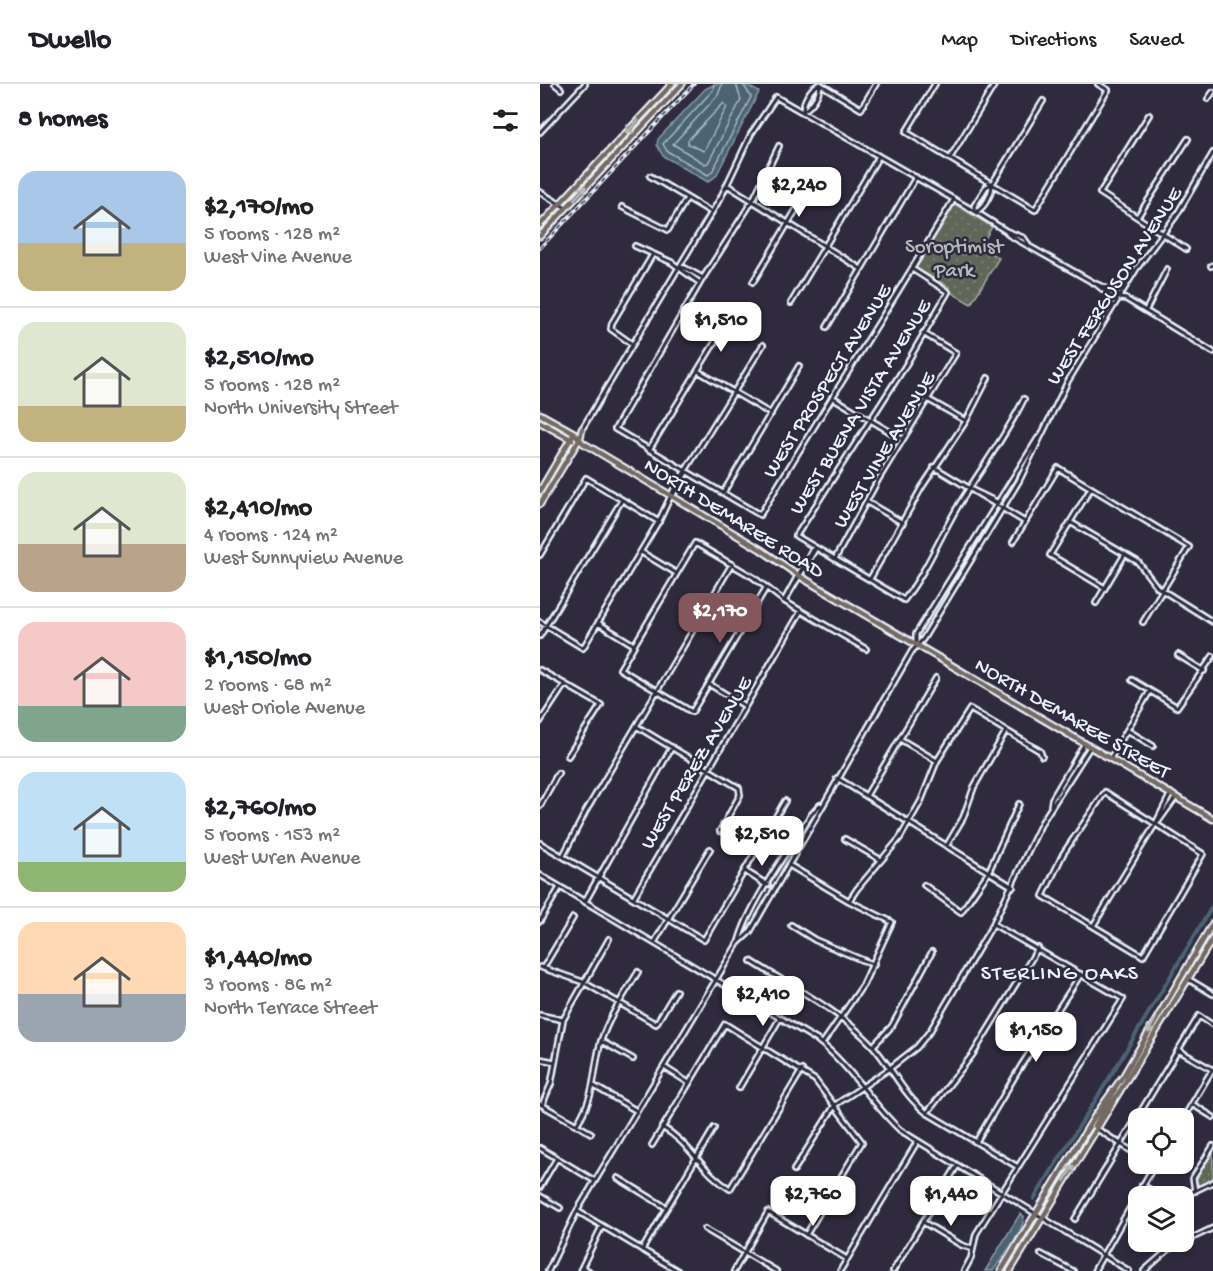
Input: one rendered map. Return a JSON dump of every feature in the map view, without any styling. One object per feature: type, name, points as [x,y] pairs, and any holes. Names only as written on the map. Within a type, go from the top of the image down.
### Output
[{"type":"main road","points":[[540,236],[682,84]]},
{"type":"main road","points":[[648,120],[667,96],[672,85]]},
{"type":"main road","points":[[540,225],[672,85]]},
{"type":"main road","name":"NORTH DEMAREE ROAD","points":[[540,414],[574,433],[580,441],[799,576],[916,644]]},
{"type":"main road","points":[[540,422],[570,440],[580,441]]},
{"type":"main road","points":[[540,491],[574,433],[582,429]]},
{"type":"main road","points":[[540,504],[580,441],[582,429]]},
{"type":"main road","name":"NORTH DEMAREE STREET","points":[[916,644],[1213,819]]},
{"type":"main road","points":[[1002,1271],[1116,1087],[1213,923]]},
{"type":"main road","points":[[1010,1271],[1213,938]]},
{"type":"main road","points":[[1096,1129],[1096,1121],[1114,1095],[1116,1087]]},
{"type":"street","points":[[555,84],[561,89]]},
{"type":"street","points":[[540,132],[585,84]]},
{"type":"street","points":[[803,111],[814,87],[820,84]]},
{"type":"street","points":[[803,111],[809,108],[820,84]]},
{"type":"street","points":[[820,84],[861,109],[876,84]]},
{"type":"street","points":[[935,84],[906,132],[1035,210],[1108,90],[1098,84]]},
{"type":"street","points":[[950,158],[995,84]]},
{"type":"street","points":[[1208,99],[1213,92]]},
{"type":"street","points":[[809,95],[814,99]]},
{"type":"street","points":[[582,429],[727,185],[751,134],[776,97],[976,212],[1016,239],[1096,284],[1115,292],[1119,297],[1213,352]]},
{"type":"street","points":[[976,212],[992,191],[992,184],[1043,101]]},
{"type":"street","points":[[1149,115],[1100,193],[1164,233],[1185,249]]},
{"type":"street","points":[[1138,216],[1188,139]]},
{"type":"street","points":[[779,146],[753,200],[703,278],[615,429],[723,493],[799,366]]},
{"type":"street","name":"WEST FERGUSON AVENUE","points":[[916,644],[916,634],[1040,435],[1065,386],[1143,259],[1164,233],[1213,153]]},
{"type":"street","points":[[790,303],[879,156]]},
{"type":"street","points":[[753,282],[818,173]]},
{"type":"street","points":[[650,176],[711,212]]},
{"type":"street","points":[[827,327],[916,177]]},
{"type":"street","points":[[976,212],[975,206],[980,196],[986,187],[992,184]]},
{"type":"street","points":[[727,185],[861,268]]},
{"type":"street","points":[[540,192],[566,208]]},
{"type":"street","points":[[980,196],[986,200]]},
{"type":"street","points":[[621,207],[668,230],[687,198]]},
{"type":"street","name":"WEST PROSPECT AVENUE","points":[[723,493],[760,515],[866,346],[954,199]]},
{"type":"street","points":[[635,246],[678,267],[700,283]]},
{"type":"street","points":[[632,344],[610,329],[653,254]]},
{"type":"street","points":[[678,267],[686,268],[703,278]]},
{"type":"street","name":"WEST BUENA VISTA AVENUE","points":[[816,548],[796,536],[948,292],[912,269]]},
{"type":"street","points":[[1146,311],[1167,269]]},
{"type":"street","points":[[649,450],[726,324]]},
{"type":"street","name":"WEST VINE AVENUE","points":[[836,559],[902,439],[929,400],[956,353],[923,333]]},
{"type":"street","points":[[540,622],[583,648],[763,345]]},
{"type":"street","points":[[698,371],[771,414]]},
{"type":"street","points":[[870,579],[934,467],[966,421],[988,378]]},
{"type":"street","points":[[832,397],[902,439]]},
{"type":"street","points":[[784,601],[816,548],[904,600],[970,489],[997,450],[1024,399]]},
{"type":"street","points":[[929,400],[966,421]]},
{"type":"street","name":"WEST FERGUSON AVENUE","points":[[738,943],[750,932],[814,822],[821,804],[879,712],[916,644],[923,639],[1003,508],[1027,467],[1040,435]]},
{"type":"street","points":[[934,467],[1025,522]]},
{"type":"street","points":[[1013,542],[1058,468],[1189,547],[1143,622]]},
{"type":"street","points":[[540,555],[586,478],[659,522]]},
{"type":"street","points":[[1091,488],[1050,555],[1105,588]]},
{"type":"street","points":[[540,636],[622,500]]},
{"type":"street","points":[[867,502],[903,522]]},
{"type":"street","points":[[1070,522],[1125,554],[1142,566],[1162,591],[1213,622]]},
{"type":"street","points":[[766,588],[692,712],[620,669],[695,543],[732,564],[766,588],[784,601],[866,649]]},
{"type":"street","points":[[641,552],[676,573]]},
{"type":"street","points":[[1096,603],[1125,554]]},
{"type":"street","points":[[562,856],[585,811],[732,564]]},
{"type":"street","name":"WEST PEREZ AVENUE","points":[[633,897],[801,611]]},
{"type":"street","points":[[598,623],[634,645]]},
{"type":"street","points":[[1178,655],[1204,670]]},
{"type":"street","points":[[1132,680],[1177,707],[1213,656]]},
{"type":"street","points":[[540,670],[601,705],[568,756]]},
{"type":"street","points":[[866,796],[936,678]]},
{"type":"street","points":[[540,722],[565,684]]},
{"type":"street","points":[[709,684],[745,706]]},
{"type":"street","points":[[1111,758],[1150,691]]},
{"type":"street","points":[[849,902],[909,823],[921,801],[937,761],[970,709],[1040,751],[1042,756]]},
{"type":"street","points":[[636,726],[741,791],[720,831]]},
{"type":"street","points":[[1127,730],[1153,747]]},
{"type":"street","points":[[947,845],[963,818],[978,779],[1006,731]]},
{"type":"street","points":[[900,739],[937,761]]},
{"type":"street","points":[[1051,808],[1052,800],[1085,742]]},
{"type":"street","points":[[794,1170],[835,1105],[889,1069],[917,1047],[930,1031],[993,924],[1051,808],[1091,746]]},
{"type":"street","points":[[585,902],[672,747]]},
{"type":"street","points":[[540,806],[558,773]]},
{"type":"street","points":[[837,778],[1013,887]]},
{"type":"street","points":[[1104,792],[1156,823],[1203,854],[1143,956],[1043,896],[1064,854],[1104,792]]},
{"type":"street","points":[[1093,926],[1156,823],[1171,793]]},
{"type":"street","points":[[1156,823],[1176,797]]},
{"type":"street","points":[[540,843],[704,940],[785,801]]},
{"type":"street","name":"WEST FERGUSON AVENUE","points":[[548,1271],[577,1211],[738,943],[742,929],[768,885],[811,815],[821,804]]},
{"type":"street","points":[[924,885],[961,912],[988,873],[1019,804]]},
{"type":"street","points":[[845,839],[881,860]]},
{"type":"street","points":[[654,943],[710,849]]},
{"type":"street","points":[[789,865],[849,902],[892,922],[873,965],[822,1044]]},
{"type":"street","points":[[745,871],[768,885]]},
{"type":"street","points":[[540,875],[822,1044],[836,1055],[885,1115],[917,1142],[1129,1271]]},
{"type":"street","points":[[540,921],[560,887]]},
{"type":"street","points":[[573,918],[541,968],[584,982],[656,1024],[676,991]]},
{"type":"street","points":[[964,1271],[976,1234],[1123,999],[993,924]]},
{"type":"street","points":[[790,925],[815,940],[873,965]]},
{"type":"street","points":[[591,1133],[541,1104],[551,1084],[563,1020],[609,939]]},
{"type":"street","points":[[927,1113],[973,1054],[1038,948]]},
{"type":"street","points":[[873,1046],[892,1026],[932,952]]},
{"type":"street","points":[[751,961],[840,1017],[873,1046],[913,1102],[927,1113],[1018,1167]]},
{"type":"street","points":[[577,1125],[594,1086],[602,1041],[638,972]]},
{"type":"street","points":[[976,1142],[1020,1066],[1081,974]]},
{"type":"street","points":[[1182,975],[1213,994]]},
{"type":"street","points":[[540,1015],[563,1020]]},
{"type":"street","points":[[1075,1219],[1199,1016],[1213,1025]]},
{"type":"street","points":[[739,1088],[780,1018]]},
{"type":"street","points":[[652,1145],[725,1024],[802,1070],[827,1093],[862,1142],[806,1235]]},
{"type":"street","points":[[602,1041],[633,1059]]},
{"type":"street","points":[[1178,1050],[1212,1070],[1190,1108]]},
{"type":"street","points":[[540,1059],[555,1062]]},
{"type":"street","points":[[664,1067],[689,1083]]},
{"type":"street","points":[[662,1127],[674,1134],[697,1158],[707,1173],[730,1189],[802,1070]]},
{"type":"street","points":[[594,1086],[637,1111]]},
{"type":"street","points":[[1192,1104],[1213,1117]]},
{"type":"street","points":[[642,1250],[714,1128]]},
{"type":"street","points":[[1096,1129],[1128,1149]]},
{"type":"street","points":[[840,1271],[917,1142]]},
{"type":"street","points":[[1213,1146],[1193,1178],[1192,1184],[1195,1191],[1213,1182]]},
{"type":"street","points":[[540,1148],[595,1182]]},
{"type":"street","points":[[540,1187],[557,1158]]},
{"type":"street","points":[[893,1271],[957,1166]]},
{"type":"street","points":[[1094,1271],[1148,1174]]},
{"type":"street","points":[[618,1178],[667,1208]]},
{"type":"street","points":[[540,1196],[560,1208]]},
{"type":"street","points":[[577,1211],[678,1271]]},
{"type":"street","points":[[734,1271],[768,1212],[847,1260]]},
{"type":"street","points":[[923,1222],[961,1245],[973,1249]]},
{"type":"street","points":[[588,1271],[581,1269],[602,1226]]},
{"type":"street","points":[[1144,1271],[1169,1249],[1213,1228]]},
{"type":"street","points":[[705,1229],[776,1271]]},
{"type":"street","points":[[1041,1254],[1072,1271]]},
{"type":"green space","name":"Soroptimist Park","points":[[955,204],[992,227],[980,247],[999,258],[971,304],[952,293],[949,287],[916,268]]},
{"type":"green space","points":[[1213,1149],[1213,1180],[1199,1186],[1195,1178]]},
{"type":"water","points":[[715,84],[744,84],[759,92],[716,176],[708,182],[663,156],[657,145],[658,139],[705,89]]},
{"type":"water","points":[[1020,1214],[1024,1216],[1017,1236],[993,1271],[985,1271]]},
{"type":"waterway","points":[[1034,1199],[1213,905]]},
{"type":"railway","points":[[540,248],[694,84]]},
{"type":"district","name":"STERLING OAKS","points":[[1060,971]]}]
